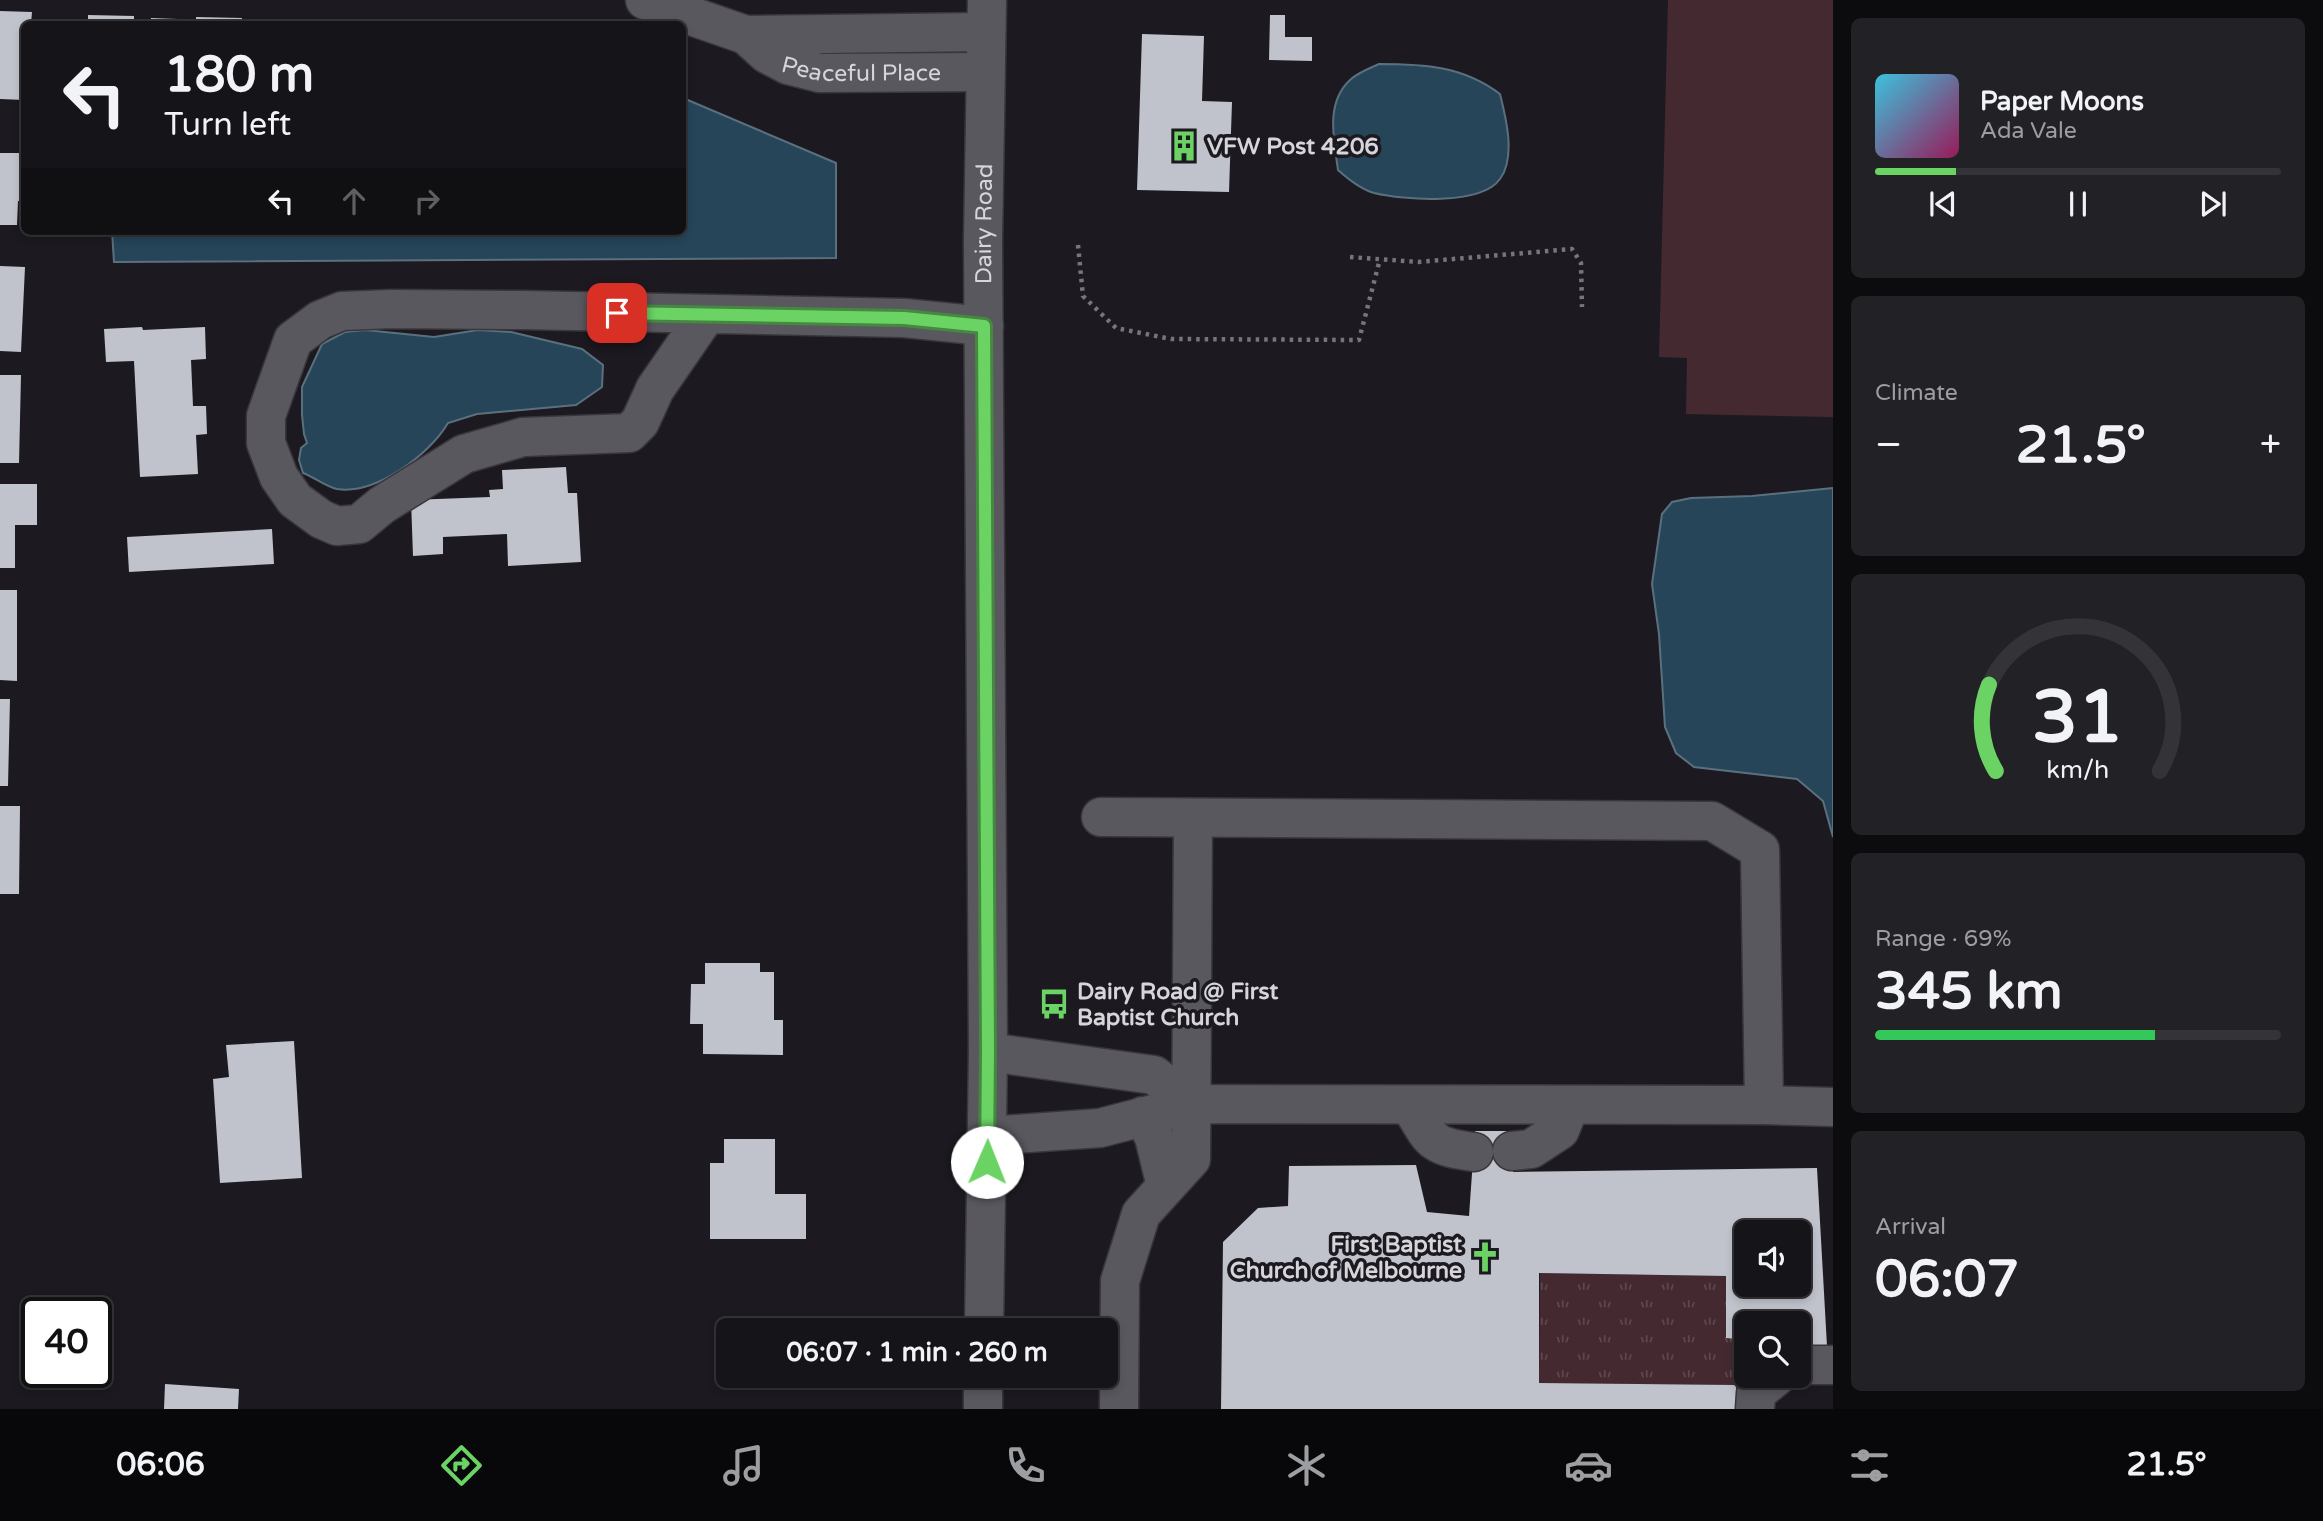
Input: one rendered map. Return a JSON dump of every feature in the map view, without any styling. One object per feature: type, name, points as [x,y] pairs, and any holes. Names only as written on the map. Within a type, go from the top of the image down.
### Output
[{"type":"street","name":"Peaceful Place","points":[[645,0],[746,35],[767,54],[788,65],[820,72],[985,72]]},
{"type":"street","name":"Peaceful Place","points":[[746,35],[986,16]]},
{"type":"street","name":"Dairy Road","points":[[984,1318],[988,1052],[984,326],[986,16]]},
{"type":"street","points":[[706,315],[655,389],[640,422],[629,433],[523,437],[464,454],[382,505],[359,524],[337,526],[321,519],[295,500],[279,477],[266,443],[266,415],[293,340],[320,320],[342,311],[510,310],[904,318],[984,326]]},
{"type":"street","points":[[1101,817],[1712,821],[1760,850],[1764,1105]]},
{"type":"street","points":[[1119,1409],[1120,1281],[1141,1214],[1191,1159],[1194,818]]},
{"type":"street","points":[[988,1052],[1154,1075],[1192,1104]]},
{"type":"street","points":[[987,1136],[1100,1128],[1192,1104],[1833,1107]]},
{"type":"street","points":[[1410,1105],[1432,1141],[1451,1149],[1474,1152]]},
{"type":"street","points":[[1512,1151],[1531,1149],[1560,1130],[1570,1105]]},
{"type":"street","points":[[1143,1116],[1154,1137],[1166,1186]]},
{"type":"street","points":[[1811,1365],[1833,1365]]},
{"type":"street","points":[[983,1388],[983,1409]]},
{"type":"street","points":[[1755,1409],[1756,1393],[1762,1388]]},
{"type":"path","points":[[1079,244],[1083,296],[1116,328],[1171,339],[1359,340],[1380,259]]},
{"type":"path","points":[[1350,257],[1418,262],[1572,249],[1581,263],[1582,307]]},
{"type":"green space","points":[[1668,0],[1833,0],[1833,417],[1686,414],[1687,358],[1659,357]]},
{"type":"green space","points":[[1540,1273],[1726,1276],[1726,1338],[1734,1339],[1734,1385],[1539,1383]]},
{"type":"water","points":[[1379,64],[1442,68],[1472,78],[1500,94],[1509,149],[1505,170],[1500,179],[1490,188],[1476,194],[1422,199],[1374,193],[1354,183],[1338,170],[1333,122],[1337,100],[1342,89],[1353,77]]},
{"type":"water","points":[[686,99],[836,163],[836,258],[114,262],[112,235],[686,235]]},
{"type":"water","points":[[365,330],[434,337],[478,330],[511,332],[582,349],[603,365],[602,387],[576,405],[477,414],[448,423],[429,447],[385,479],[368,486],[337,489],[303,473],[299,460],[301,448],[307,443],[302,415],[302,387],[322,344],[345,332]]},
{"type":"water","points":[[1833,488],[1833,837],[1823,801],[1797,779],[1694,767],[1676,753],[1665,727],[1659,634],[1652,584],[1662,514],[1672,502],[1691,498],[1752,496]]},
{"type":"building","points":[[0,11],[32,12],[31,21],[21,21],[21,100],[0,99]]},
{"type":"building","points":[[88,15],[134,16],[134,21],[88,21]]},
{"type":"building","points":[[1270,15],[1285,15],[1285,37],[1312,37],[1312,61],[1269,60]]},
{"type":"building","points":[[196,17],[242,18],[242,21],[196,21]]},
{"type":"building","points":[[151,18],[178,19],[178,21],[151,21]]},
{"type":"building","name":"VFW Post 4206","points":[[1142,34],[1204,36],[1202,101],[1232,102],[1229,192],[1137,190]]},
{"type":"building","points":[[0,153],[21,153],[21,201],[18,201],[17,225],[0,225]]},
{"type":"building","points":[[0,266],[25,267],[21,352],[0,351]]},
{"type":"building","points":[[142,327],[143,330],[205,327],[206,359],[191,360],[193,406],[206,406],[207,434],[196,435],[198,474],[140,477],[134,361],[106,362],[104,329]]},
{"type":"building","points":[[0,375],[21,375],[19,463],[0,463]]},
{"type":"building","points":[[566,467],[568,493],[577,493],[581,562],[508,566],[507,534],[443,537],[443,554],[413,556],[411,500],[490,497],[489,490],[503,489],[502,470]]},
{"type":"building","points":[[0,484],[37,484],[37,525],[15,525],[15,568],[0,568]]},
{"type":"building","points":[[272,529],[274,564],[129,572],[127,537]]},
{"type":"building","points":[[0,590],[17,590],[17,681],[0,680]]},
{"type":"building","points":[[0,699],[10,699],[8,786],[0,786]]},
{"type":"building","points":[[0,806],[20,806],[19,894],[0,894]]},
{"type":"building","points":[[705,963],[760,963],[760,972],[774,972],[774,1020],[783,1020],[783,1055],[703,1054],[703,1024],[690,1024],[691,984],[705,984]]},
{"type":"building","points":[[294,1041],[302,1178],[220,1183],[213,1079],[229,1077],[226,1045]]},
{"type":"building","name":"First Baptist Church of Melbourne","points":[[1475,1131],[1511,1131],[1513,1172],[1817,1168],[1827,1346],[1811,1345],[1811,1311],[1734,1311],[1734,1339],[1726,1338],[1726,1276],[1539,1273],[1539,1383],[1734,1385],[1736,1409],[1221,1409],[1223,1242],[1258,1208],[1288,1206],[1289,1166],[1416,1165],[1427,1212],[1469,1216]]},
{"type":"building","points":[[724,1139],[775,1139],[775,1194],[806,1194],[806,1239],[710,1239],[710,1163],[724,1163]]},
{"type":"building","points":[[165,1384],[239,1389],[238,1409],[164,1409]]},
{"type":"place","name":"VFW Post 4206","points":[[1184,146]]},
{"type":"place","name":"Dairy Road @ First Baptist Church","points":[[1054,1004]]},
{"type":"place","name":"First Baptist Church of Melbourne","points":[[1485,1257]]},
{"type":"route","points":[[617,313],[904,318],[932,323],[984,326],[987,1162]]}]
